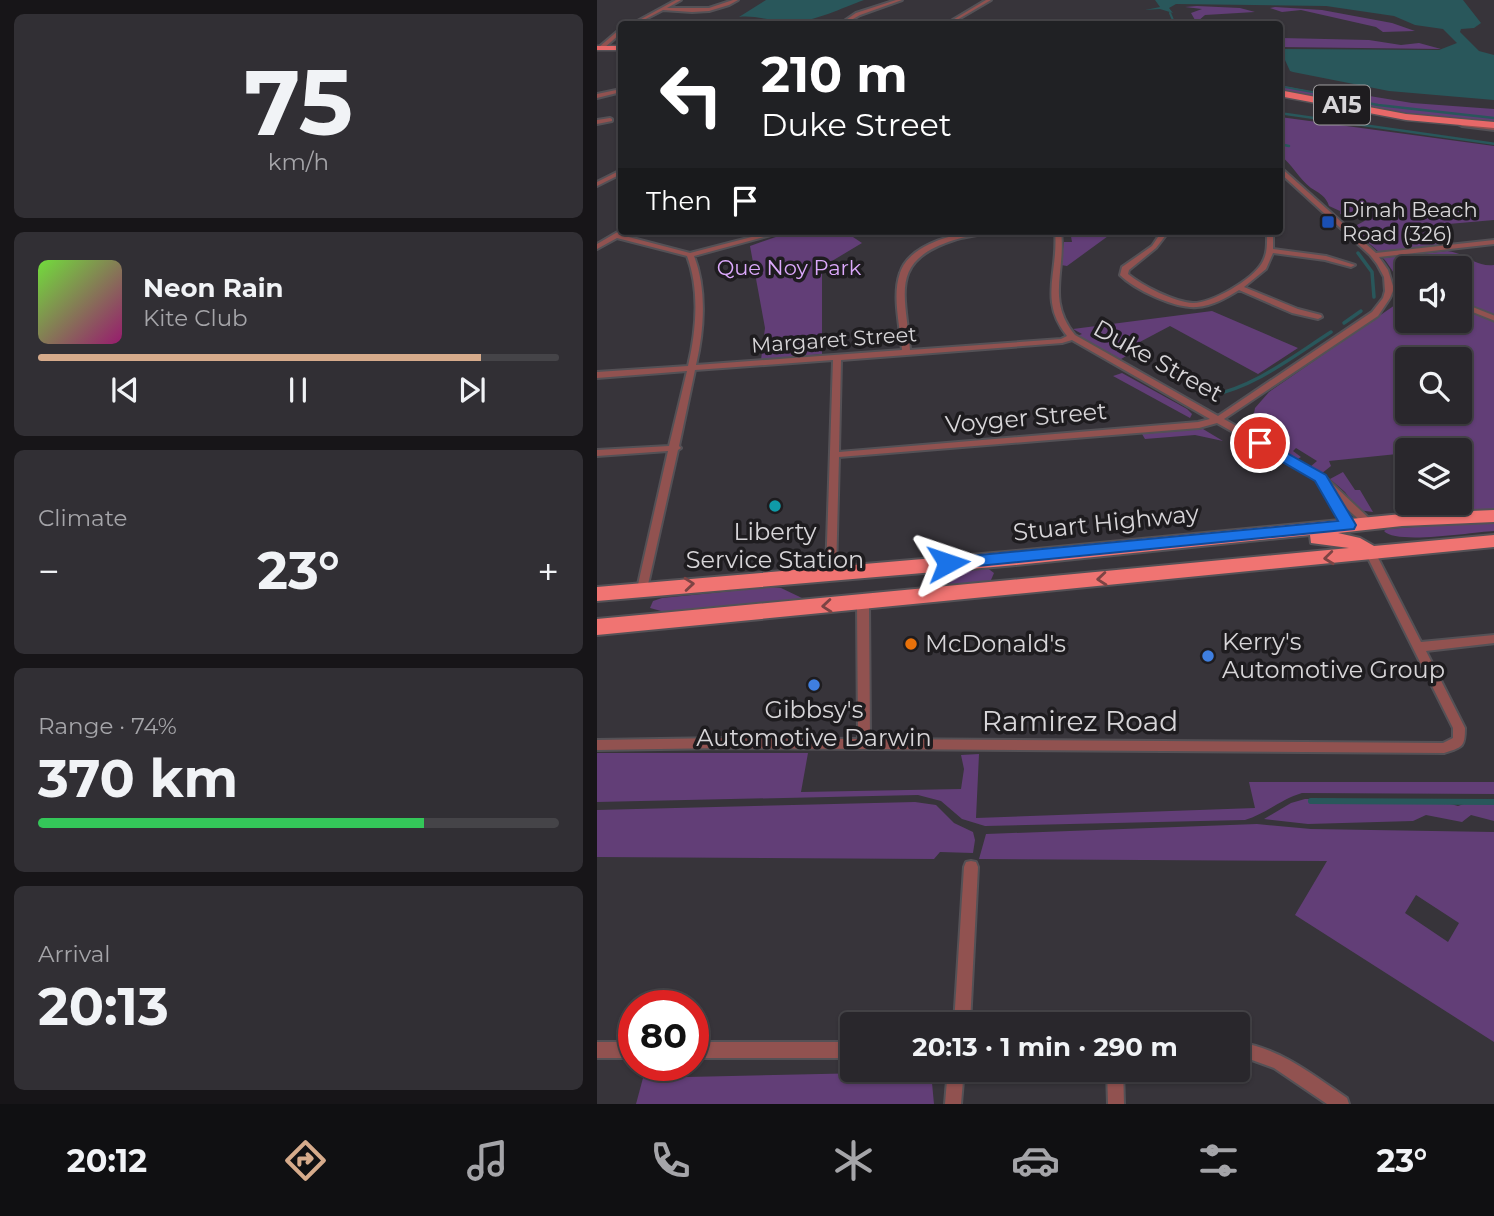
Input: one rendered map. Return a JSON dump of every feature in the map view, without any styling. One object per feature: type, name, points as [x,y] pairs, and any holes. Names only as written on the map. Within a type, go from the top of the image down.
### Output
[{"type":"highway","name":"Stuart Highway","points":[[597,594],[1005,559],[1369,523],[1494,516]]},
{"type":"highway","points":[[1349,525],[1376,539],[1415,541],[1439,547]]},
{"type":"highway","points":[[1191,540],[1246,542],[1327,538],[1356,543],[1371,554]]},
{"type":"highway","points":[[597,627],[1494,541]]},
{"type":"highway","points":[[1005,559],[1009,588]]},
{"type":"highway","points":[[634,624],[642,589]]},
{"type":"main road","points":[[598,51],[618,48]]},
{"type":"main road","points":[[598,51],[618,54]]},
{"type":"main road","name":"A15","points":[[1283,94],[1494,129]]},
{"type":"main road","points":[[1283,101],[1393,120],[1494,129]]},
{"type":"street","points":[[640,21],[679,0]]},
{"type":"street","points":[[663,9],[707,11],[724,7],[736,0]]},
{"type":"street","points":[[846,21],[858,14],[900,0]]},
{"type":"street","points":[[953,21],[988,0]]},
{"type":"street","points":[[598,51],[613,36],[618,35]]},
{"type":"street","points":[[597,96],[618,92]]},
{"type":"street","points":[[597,122],[610,120]]},
{"type":"street","points":[[1219,419],[1375,314],[1387,301],[1391,288],[1382,265],[1373,255],[1283,173]]},
{"type":"street","points":[[597,184],[618,174]]},
{"type":"street","points":[[612,177],[618,178]]},
{"type":"street","points":[[597,247],[616,236],[690,255],[768,235]]},
{"type":"street","points":[[906,352],[902,281],[908,263],[946,238],[957,235]]},
{"type":"street","name":"Duke Street","points":[[1058,235],[1060,250],[1054,311],[1063,329],[1114,363],[1321,478],[1341,495],[1354,513],[1369,523]]},
{"type":"street","points":[[1163,235],[1154,247],[1125,268],[1124,273],[1127,278],[1193,305],[1208,303],[1237,287],[1263,267],[1270,251],[1270,235]]},
{"type":"street","points":[[1373,255],[1494,242]]},
{"type":"street","points":[[1270,251],[1326,258],[1351,265]]},
{"type":"street","points":[[642,589],[693,368],[699,320],[694,268],[690,255]]},
{"type":"street","points":[[1237,287],[1295,311],[1318,317]]},
{"type":"street","points":[[1391,288],[1395,289]]},
{"type":"street","points":[[1472,309],[1494,319]]},
{"type":"street","name":"Margaret Street","points":[[597,375],[1062,341],[1072,337]]},
{"type":"street","points":[[831,572],[837,357]]},
{"type":"street","name":"Voyger Street","points":[[834,455],[1200,425],[1219,419]]},
{"type":"street","points":[[597,453],[676,448]]},
{"type":"street","name":"Duke Street","points":[[1321,478],[1349,525]]},
{"type":"street","points":[[1371,554],[1419,647],[1494,639]]},
{"type":"street","points":[[863,602],[864,744]]},
{"type":"street","name":"Ramirez Road","points":[[597,746],[723,743],[1444,748],[1459,741],[1459,728],[1419,647]]},
{"type":"street","points":[[963,1012],[971,867]]},
{"type":"street","points":[[597,1050],[618,1050]]},
{"type":"street","points":[[709,1050],[840,1050]]},
{"type":"street","points":[[1250,1052],[1285,1064],[1341,1104]]},
{"type":"street","points":[[953,1104],[955,1082]]},
{"type":"street","points":[[1115,1082],[1116,1104]]},
{"type":"green space","points":[[1185,7],[1240,8],[1255,12],[1205,15],[1198,21],[1191,13],[1202,9]]},
{"type":"green space","points":[[1270,8],[1322,10],[1392,23],[1415,31],[1383,32],[1376,27],[1301,10],[1282,12]]},
{"type":"green space","points":[[1283,38],[1369,40],[1401,45],[1419,43],[1441,49],[1283,47]]},
{"type":"green space","points":[[1283,86],[1324,94],[1333,90],[1412,103],[1494,109],[1494,123],[1406,114],[1283,91]]},
{"type":"green space","points":[[1283,117],[1494,146],[1494,220],[1437,225],[1426,236],[1442,246],[1379,252],[1348,225],[1357,225],[1368,219],[1340,214],[1340,211],[1329,206],[1324,197],[1307,184],[1283,158]]},
{"type":"green space","name":"Que Noy Park","points":[[782,235],[850,235],[862,243],[822,267],[822,354],[761,360],[765,328],[750,246]]},
{"type":"green space","points":[[1071,235],[1110,235],[1067,266],[1061,265],[1064,242],[1072,242]]},
{"type":"green space","points":[[1447,251],[1464,256],[1401,256]]},
{"type":"green space","points":[[1395,257],[1395,274],[1383,258]]},
{"type":"green space","points":[[1472,260],[1494,265],[1494,315],[1472,306]]},
{"type":"green space","points":[[1395,305],[1395,333],[1472,333],[1472,312],[1494,322],[1494,509],[1472,509],[1472,438],[1395,438],[1395,454],[1329,461],[1331,466],[1321,474],[1310,467],[1317,461],[1296,448],[1293,451],[1301,457],[1298,459],[1266,440],[1252,424],[1255,408],[1269,392]]},
{"type":"green space","points":[[1212,311],[1298,348],[1258,374],[1170,326],[1119,353],[1126,356],[1118,361],[1077,336],[1082,334],[1073,329]]},
{"type":"green space","points":[[1122,373],[1187,409],[1192,414],[1190,418],[1113,376]]},
{"type":"green space","points":[[1203,429],[1223,441],[1195,435],[1145,439],[1142,434]]},
{"type":"green space","points":[[1343,472],[1355,490],[1360,490],[1373,512],[1358,510],[1345,492],[1330,479]]},
{"type":"green space","points":[[1494,521],[1494,531],[1453,535],[1403,537],[1384,531],[1387,529]]},
{"type":"green space","points":[[986,567],[994,573],[991,580],[948,587],[948,584],[969,569]]},
{"type":"green space","points":[[781,588],[802,598],[802,601],[672,614],[650,608],[653,601],[662,598]]},
{"type":"green space","points":[[597,753],[808,753],[801,792],[961,789],[964,769],[961,755],[979,754],[976,818],[1255,808],[1249,782],[1494,782],[1495,794],[1302,793],[1245,820],[985,826],[962,819],[941,801],[918,795],[597,802]]},
{"type":"green space","points":[[1305,799],[1432,799],[1458,806],[1475,800],[1494,802],[1494,821],[1471,815],[1462,822],[1426,815],[1413,821],[1308,824],[1264,819],[1291,803]]},
{"type":"green space","points":[[915,802],[936,805],[954,823],[973,832],[973,853],[940,852],[934,859],[597,857],[597,810]]},
{"type":"green space","points":[[1257,824],[1311,829],[1494,832],[1494,1042],[1295,915],[1327,861],[979,859],[986,834]],"holes":[[[1416,895],[1459,923],[1448,942],[1405,913]]]},
{"type":"green space","points":[[840,1074],[840,1082],[931,1082],[934,1104],[636,1104],[642,1081],[709,1081],[709,1077]]},
{"type":"water","points":[[766,0],[864,0],[802,21],[739,17]]},
{"type":"water","points":[[1155,0],[1463,0],[1481,23],[1474,28],[1461,29],[1460,32],[1479,51],[1494,55],[1494,100],[1389,91],[1293,72],[1283,56],[1283,49],[1439,50],[1457,43],[1443,29],[1415,25],[1394,16],[1326,6],[1176,4],[1169,8],[1173,13],[1160,9],[1145,10],[1160,7]]},
{"type":"waterway","points":[[1170,13],[1172,21]]},
{"type":"waterway","points":[[1283,87],[1334,96]]},
{"type":"waterway","points":[[1325,95],[1378,105],[1495,118]]},
{"type":"waterway","points":[[1283,114],[1495,144]]},
{"type":"waterway","points":[[1283,145],[1289,146]]},
{"type":"waterway","points":[[1358,253],[1372,272],[1374,297]]},
{"type":"waterway","points":[[1344,323],[1361,311]]},
{"type":"waterway","points":[[1209,396],[1226,392],[1258,378],[1331,332]]},
{"type":"waterway","points":[[1335,801],[1311,801],[1495,802]]},
{"type":"place","name":"Dinah Beach Road (326)","points":[[1328,222]]},
{"type":"place","name":"Liberty Service Station","points":[[775,506]]},
{"type":"place","name":"McDonald's","points":[[911,644]]},
{"type":"place","name":"Kerry's Automotive Group","points":[[1208,656]]},
{"type":"place","name":"Gibbsy's Automotive Darwin","points":[[814,685]]},
{"type":"route","points":[[948,563],[1349,525],[1321,478],[1260,443]]}]
